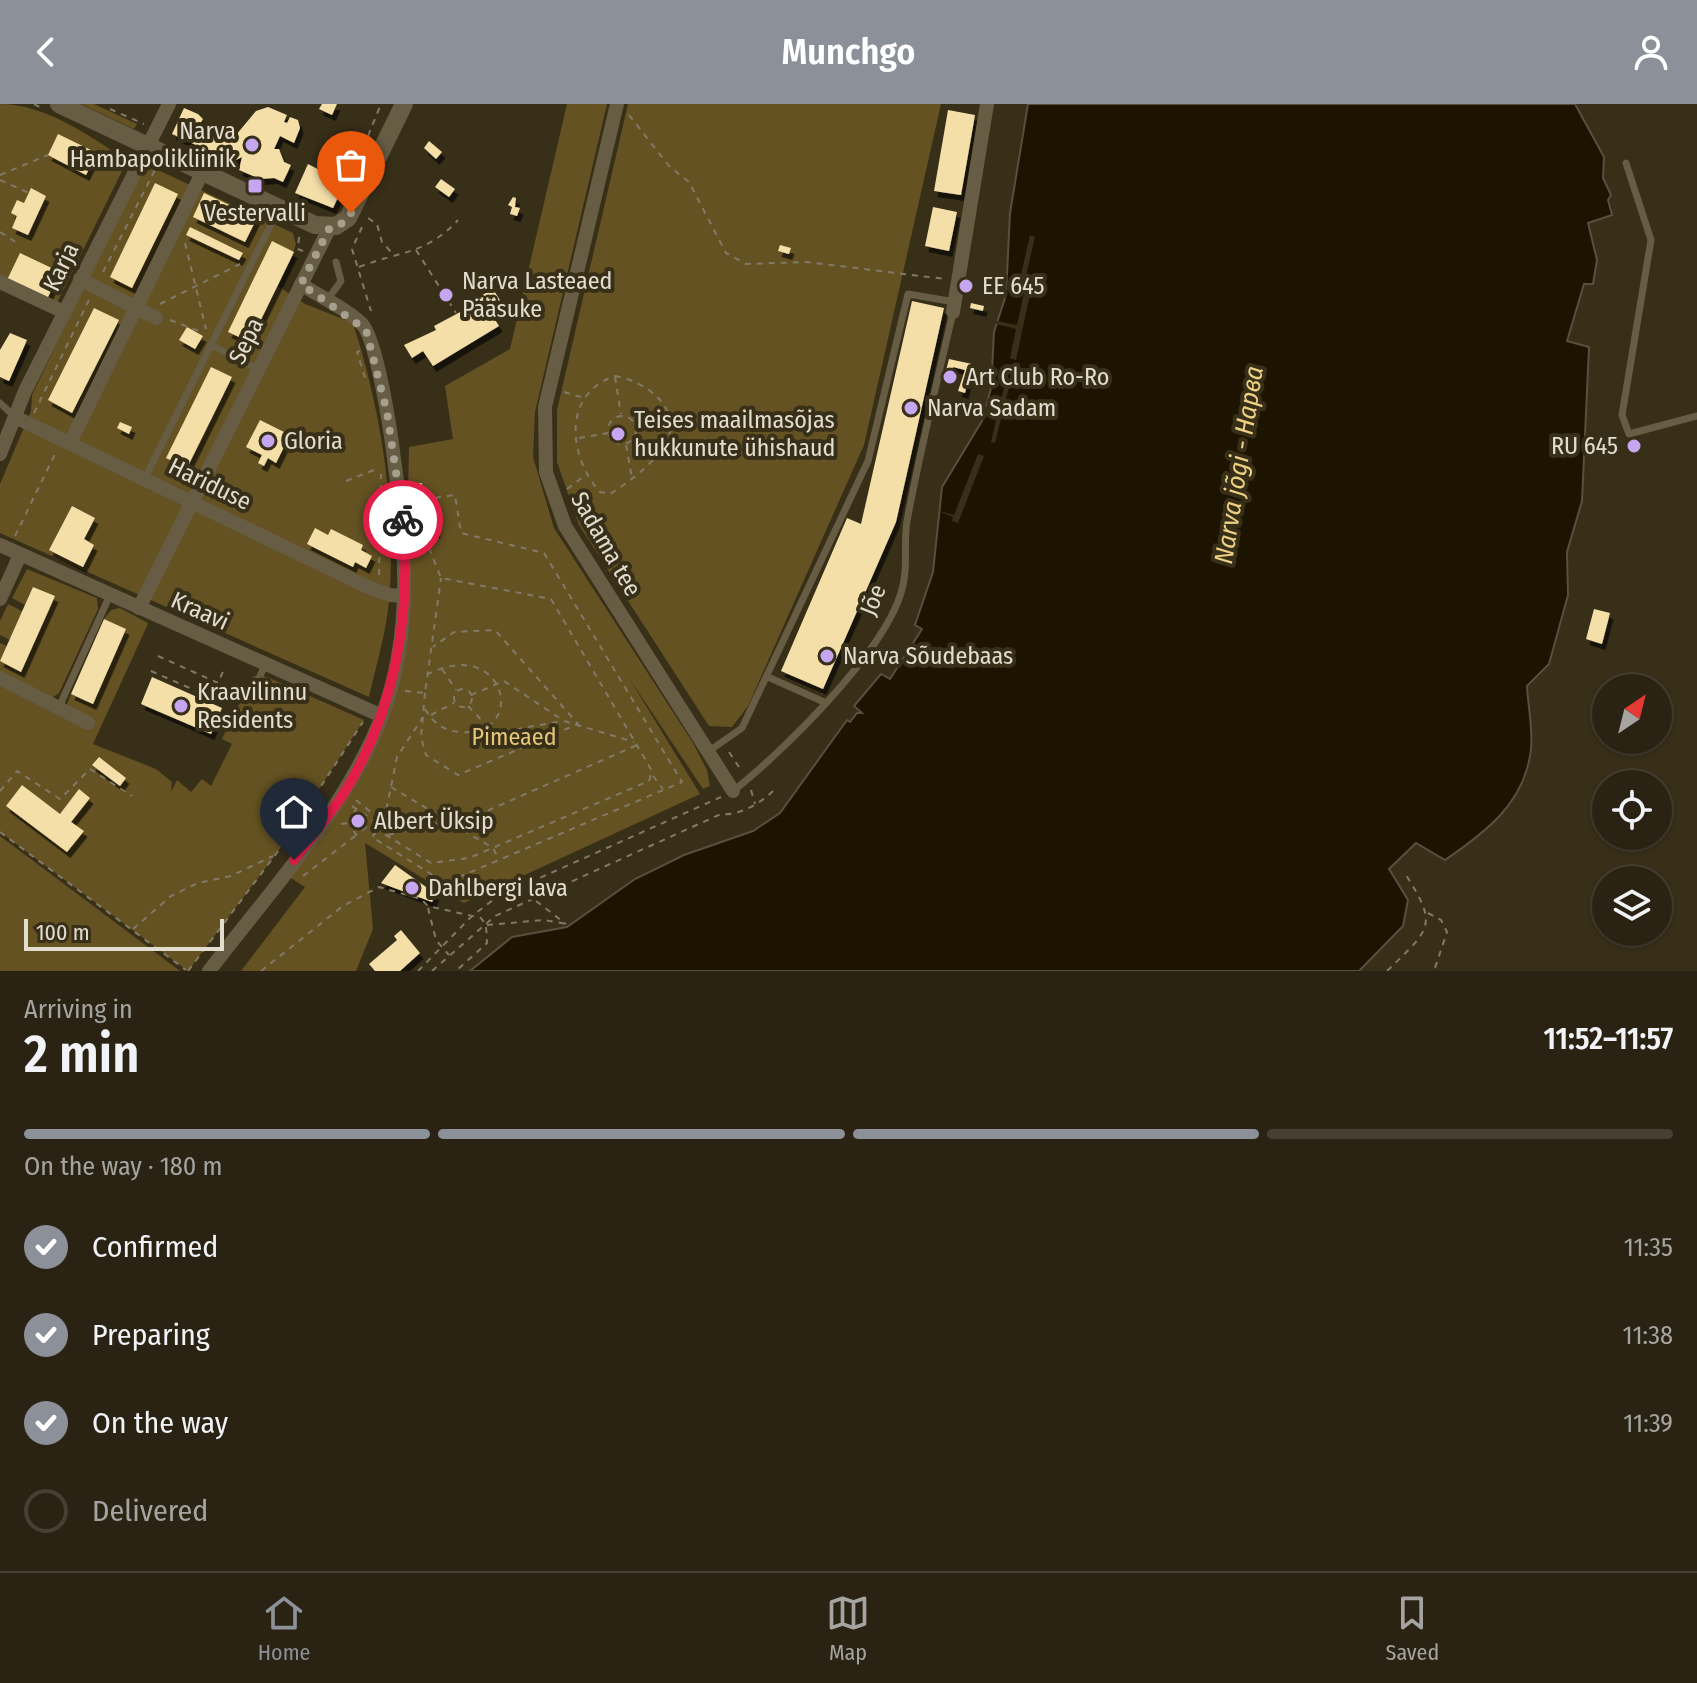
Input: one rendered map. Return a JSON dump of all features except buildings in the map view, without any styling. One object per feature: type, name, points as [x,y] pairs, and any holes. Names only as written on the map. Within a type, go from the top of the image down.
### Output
[{"type":"street","points":[[59,104],[151,138],[203,171],[279,208],[330,227]]},
{"type":"street","name":"Karja","points":[[0,454],[64,312],[169,104]]},
{"type":"street","name":"Sepa","points":[[139,608],[330,227],[348,218],[404,104]]},
{"type":"street","name":"Sadama tee","points":[[617,104],[545,407],[544,454],[551,491],[565,526],[733,791]]},
{"type":"street","name":"Jõe","points":[[954,307],[987,104]]},
{"type":"street","points":[[70,443],[146,313],[175,230],[203,171]]},
{"type":"street","points":[[80,279],[146,313]]},
{"type":"street","points":[[0,282],[64,312]]},
{"type":"street","points":[[209,971],[342,795],[397,664],[404,596],[403,524],[387,412],[371,348],[360,322],[301,284]]},
{"type":"street","name":"Hariduse","points":[[15,417],[377,590],[404,596]]},
{"type":"street","name":"Kraavi","points":[[6,543],[20,555],[376,714]]},
{"type":"street","points":[[0,599],[20,555]]},
{"type":"street","points":[[0,678],[88,723]]},
{"type":"lane","points":[[1626,163],[1651,240],[1622,415],[1629,434],[1697,416]]},
{"type":"lane","points":[[145,478],[279,208]]},
{"type":"lane","points":[[327,301],[341,281],[336,262]]},
{"type":"lane","points":[[709,751],[742,728],[868,461],[908,294],[954,307]]},
{"type":"lane","name":"Jõe","points":[[733,791],[824,702],[883,633],[901,594],[908,564],[906,526],[954,307]]},
{"type":"lane","points":[[213,341],[258,369]]},
{"type":"lane","name":"Hariduse","points":[[0,403],[15,417]]},
{"type":"lane","points":[[59,707],[110,595]]},
{"type":"lane","points":[[251,696],[265,665]]},
{"type":"lane","points":[[768,677],[824,702]]},
{"type":"path","points":[[356,163],[381,104]]},
{"type":"path","points":[[109,109],[151,138]]},
{"type":"path","points":[[624,121],[626,111],[669,166],[689,182],[726,253],[746,264],[807,262],[958,281]]},
{"type":"path","points":[[0,178],[48,155]]},
{"type":"path","points":[[0,178],[29,193]]},
{"type":"path","points":[[367,218],[377,224],[382,242],[393,254]]},
{"type":"path","points":[[358,268],[439,240],[458,220]]},
{"type":"path","points":[[175,230],[176,236],[180,236],[189,251],[206,329],[213,341]]},
{"type":"path","points":[[0,232],[17,243]]},
{"type":"path","points":[[415,249],[456,313]]},
{"type":"path","points":[[146,313],[255,256]]},
{"type":"path","points":[[146,313],[177,321],[213,341]]},
{"type":"path","points":[[368,391],[357,352],[371,348]]},
{"type":"path","points":[[615,376],[621,415]]},
{"type":"path","points":[[615,376],[631,378],[663,401],[669,416],[670,434],[663,448],[632,479],[610,494],[600,492],[587,474],[576,423],[582,398],[599,381],[615,376]]},
{"type":"path","points":[[559,400],[561,391],[582,398]]},
{"type":"path","points":[[621,415],[630,418],[636,426],[633,439],[626,444],[613,441],[608,433],[612,419],[621,415]]},
{"type":"path","points":[[636,426],[669,416]]},
{"type":"path","points":[[578,438],[608,433]]},
{"type":"path","points":[[626,444],[632,479]]},
{"type":"path","points":[[6,543],[56,451]]},
{"type":"path","points":[[377,590],[382,526],[380,462]]},
{"type":"path","points":[[346,481],[380,468]]},
{"type":"path","points":[[560,494],[587,474]]},
{"type":"path","points":[[423,716],[397,757],[384,823],[372,837],[445,883],[682,782],[544,553],[461,533],[455,495],[419,500],[420,525],[441,578],[421,737],[426,755],[458,775],[578,724]]},
{"type":"path","points":[[378,830],[431,863],[469,858],[649,781],[652,771],[551,599],[441,578]]},
{"type":"path","points":[[433,647],[454,632],[495,630],[578,724]]},
{"type":"path","points":[[158,656],[218,683]]},
{"type":"path","points":[[424,706],[432,721],[454,732],[478,731],[487,727],[501,710],[496,684],[485,673],[460,662],[428,674]]},
{"type":"path","points":[[441,668],[457,691],[455,703]]},
{"type":"path","points":[[151,671],[210,697],[224,669]]},
{"type":"path","points":[[471,695],[504,681],[564,721],[636,744]]},
{"type":"path","points":[[457,691],[464,690],[471,695]]},
{"type":"path","points":[[403,691],[425,693]]},
{"type":"path","points":[[468,706],[471,695]]},
{"type":"path","points":[[455,703],[461,707],[468,706]]},
{"type":"path","points":[[429,715],[455,703]]},
{"type":"path","points":[[468,706],[494,733],[564,721]]},
{"type":"path","points":[[0,832],[188,971],[376,714]]},
{"type":"path","points":[[723,741],[747,780],[755,804]]},
{"type":"path","points":[[455,825],[636,744]]},
{"type":"path","points":[[0,791],[17,771],[60,799],[90,769],[132,796]]},
{"type":"path","points":[[650,775],[656,777],[663,790]]},
{"type":"path","points":[[391,787],[493,848],[499,860]]},
{"type":"path","points":[[432,971],[495,916],[721,814],[730,815],[755,804],[776,788]]},
{"type":"path","points":[[418,971],[472,916],[497,897],[733,791]]},
{"type":"path","points":[[352,797],[384,823]]},
{"type":"path","points":[[298,879],[356,835],[374,821],[356,809],[350,823],[356,835]]},
{"type":"path","points":[[331,826],[356,822]]},
{"type":"path","points":[[387,836],[445,822]]},
{"type":"path","points":[[133,930],[171,896],[198,883],[231,876],[250,864],[275,856]]},
{"type":"path","points":[[1387,971],[1426,928],[1427,913],[1404,872]]},
{"type":"path","points":[[261,971],[343,906],[379,887],[421,899],[428,906],[441,947],[449,955]]},
{"type":"path","points":[[486,925],[544,920],[567,924],[535,900]]},
{"type":"path","points":[[428,906],[481,918],[486,925],[487,943],[456,971]]},
{"type":"path","points":[[1427,913],[1441,920],[1447,932],[1434,971]]},
{"type":"green space","points":[[0,104],[17,105],[50,115],[127,161],[56,305],[0,277]]},
{"type":"green space","points":[[81,104],[94,104],[137,124],[134,129]]},
{"type":"green space","name":"Pimeaed","points":[[567,104],[607,104],[535,412],[533,457],[554,528],[693,743],[707,770],[710,786],[703,789],[629,678],[700,794],[464,903],[365,843],[373,929],[356,971],[241,971],[305,887],[286,875],[345,797],[400,663],[411,585],[407,545],[409,447],[453,439],[445,386],[510,349]]},
{"type":"green space","points":[[628,104],[941,104],[864,445],[748,706],[732,727],[709,726],[579,525],[557,462],[557,410]]},
{"type":"green space","points":[[143,163],[293,233],[296,245],[278,286],[305,304],[353,323],[379,425],[391,531],[388,613],[369,697],[0,533],[0,484],[31,411],[32,395]]},
{"type":"green space","points":[[27,569],[97,598],[98,609],[59,693],[52,698],[0,673],[0,643],[7,646],[10,640],[0,635],[0,621],[8,604],[22,611],[25,605],[12,598]]},
{"type":"green space","points":[[120,608],[148,623],[93,744],[156,769],[172,782],[171,792],[177,780],[191,792],[202,779],[211,786],[232,744],[222,739],[253,676],[267,677],[364,720],[282,846],[188,971],[0,832],[0,684],[89,720],[67,704],[71,694],[92,703],[125,629],[104,619],[111,610]]},
{"type":"green space","points":[[0,836],[180,971],[0,971]]},
{"type":"water","name":"Narva jõgi - Нарва","points":[[1028,104],[1575,104],[1604,157],[1603,178],[1611,195],[1608,200],[1612,215],[1588,223],[1597,260],[1593,284],[1584,284],[1567,341],[1589,347],[1582,501],[1567,552],[1568,595],[1549,664],[1527,686],[1531,749],[1521,785],[1512,800],[1489,827],[1445,860],[1416,843],[1389,869],[1408,900],[1403,926],[1359,971],[470,971],[512,937],[567,927],[635,879],[684,855],[753,831],[780,813],[847,720],[850,722],[857,713],[862,713],[854,706],[881,674],[890,679],[922,629],[915,625],[933,572],[942,487],[982,421],[991,388],[994,332],[1006,295],[1010,213]]},
{"type":"pier","points":[[1030,235],[1035,237],[1024,284],[1030,294],[1016,360],[1010,358],[1016,329],[992,323],[992,320],[1017,325],[1024,293],[1019,283]]},
{"type":"pier","points":[[1007,378],[1011,379],[995,443],[991,442],[997,415],[981,410],[982,406],[998,409]]},
{"type":"pier","points":[[978,454],[984,456],[958,523],[952,521],[953,517],[936,510],[954,515]]},
{"type":"way so far","points":[[351,213],[343,223],[330,227],[301,284],[360,322],[366,330],[387,412],[403,520]]},
{"type":"place","name":"Narva Hambapolikliinik","points":[[252,145]]},
{"type":"place","name":"Vestervalli","points":[[255,186]]},
{"type":"place","name":"EE 645","points":[[966,286]]},
{"type":"place","name":"Narva Lasteaed Pääsuke","points":[[446,295]]},
{"type":"place","name":"Art Club Ro-Ro","points":[[950,377]]},
{"type":"place","name":"Narva Sadam","points":[[911,408]]},
{"type":"place","name":"Teises maailmasõjas hukkunute ühishaud","points":[[618,434]]},
{"type":"place","name":"Gloria","points":[[268,441]]},
{"type":"place","name":"RU 645","points":[[1634,446]]},
{"type":"place","name":"Narva Sõudebaas","points":[[827,656]]},
{"type":"place","name":"Kraavilinnu Residents","points":[[181,706]]},
{"type":"place","name":"Albert Üksip","points":[[358,821]]},
{"type":"place","name":"Dahlbergi lava","points":[[412,888]]},
{"type":"route","points":[[294,860],[342,795],[382,716],[397,664],[402,618],[406,575],[403,520]]}]
